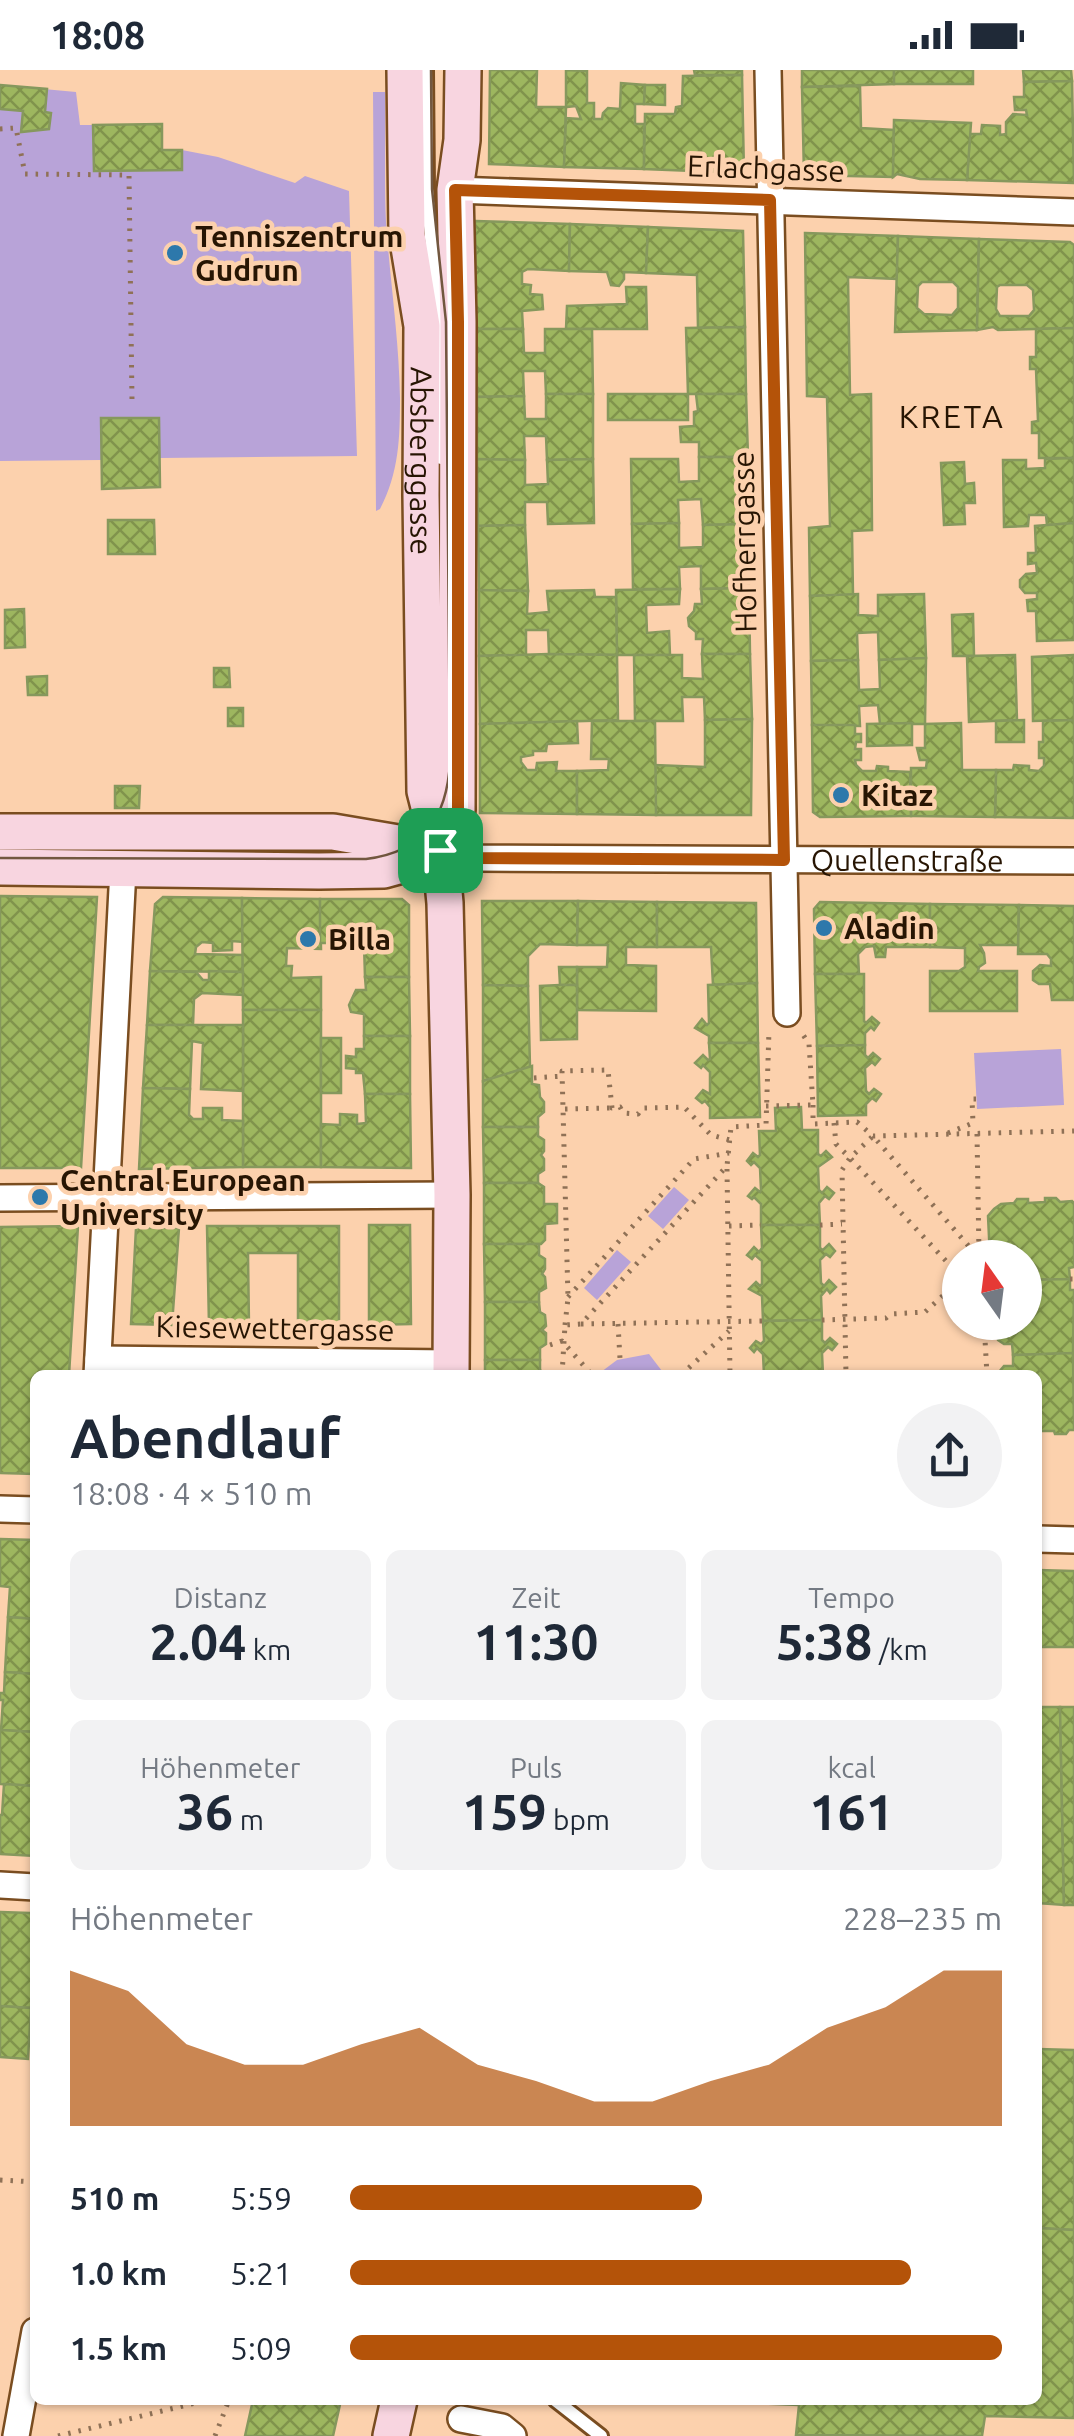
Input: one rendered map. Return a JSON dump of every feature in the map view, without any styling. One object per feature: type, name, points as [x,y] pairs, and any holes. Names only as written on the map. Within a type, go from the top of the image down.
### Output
[{"type":"street","name":"Absberggasse","points":[[405,70],[408,234],[422,326],[425,791],[440,850],[445,903],[452,1195],[451,1369]]},
{"type":"street","name":"Absberggasse","points":[[440,850],[458,810],[455,190],[462,140],[463,70]]},
{"type":"street","name":"Hofherrgasse","points":[[768,70],[787,1013]]},
{"type":"street","name":"Erlachgasse","points":[[455,190],[1074,212]]},
{"type":"street","name":"Quellenstraße","points":[[0,832],[333,832],[479,858],[1074,862]]},
{"type":"street","name":"Quellenstraße","points":[[0,867],[384,870],[440,850]]},
{"type":"street","points":[[98,1367],[123,869]]},
{"type":"street","points":[[0,1198],[452,1195]]},
{"type":"street","name":"Kiesewettergasse","points":[[98,1367],[451,1369]]},
{"type":"street","points":[[0,1509],[30,1510]]},
{"type":"street","points":[[1042,1539],[1074,1540]]},
{"type":"street","points":[[0,1885],[30,1887]]},
{"type":"street","points":[[16,2436],[30,2359]]},
{"type":"street","points":[[391,2436],[398,2405]]},
{"type":"street","points":[[461,2418],[502,2427],[514,2436]]},
{"type":"lane","name":"Absberggasse","points":[[426,70],[429,218],[440,348],[441,472]]},
{"type":"lane","name":"Absberggasse","points":[[440,850],[443,728]]},
{"type":"lane","points":[[561,2405],[601,2436]]},
{"type":"path","points":[[0,129],[16,128],[25,174],[129,174],[132,401]]},
{"type":"path","points":[[730,1370],[727,1166],[732,1127],[766,1125],[767,1031],[787,1013],[810,1044],[813,1124],[857,1122],[964,1240]]},
{"type":"path","points":[[562,1370],[568,1298],[562,1072],[608,1070],[612,1108]]},
{"type":"path","points":[[534,1078],[562,1076]]},
{"type":"path","points":[[946,1134],[973,1123],[972,1099],[976,1099]]},
{"type":"path","points":[[766,1106],[813,1105]]},
{"type":"path","points":[[564,1110],[620,1108],[623,1113],[638,1114],[642,1108],[684,1107],[712,1136],[730,1140]]},
{"type":"path","points":[[834,1123],[836,1144],[942,1258]]},
{"type":"path","points":[[846,1370],[842,1170],[850,1158],[873,1136],[1074,1131]]},
{"type":"path","points":[[977,1133],[979,1240]]},
{"type":"path","points":[[568,1298],[694,1159],[728,1153]]},
{"type":"path","points":[[581,1324],[727,1166]]},
{"type":"path","points":[[820,1224],[843,1224]]},
{"type":"path","points":[[728,1226],[762,1226]]},
{"type":"path","points":[[822,1320],[925,1312],[942,1295]]},
{"type":"path","points":[[565,1325],[763,1321]]},
{"type":"path","points":[[618,1324],[620,1359]]},
{"type":"path","points":[[687,1370],[729,1332]]},
{"type":"path","points":[[985,1340],[987,1370]]},
{"type":"path","points":[[550,1345],[562,1341]]},
{"type":"path","points":[[562,1341],[588,1370]]},
{"type":"path","points":[[0,2180],[30,2182]]},
{"type":"path","points":[[58,2436],[188,2405]]},
{"type":"path","points":[[215,2436],[227,2405]]},
{"type":"shaded area","name":"Tenniszentrum Gudrun","points":[[0,85],[76,92],[80,125],[93,125],[94,171],[182,170],[182,150],[218,157],[295,183],[305,176],[349,191],[357,456],[160,458],[158,418],[101,418],[101,460],[0,461]]},
{"type":"shaded area","points":[[373,92],[385,92],[386,222],[400,398],[395,469],[376,511]]},
{"type":"shaded area","points":[[1061,1049],[1064,1105],[977,1109],[974,1053]]},
{"type":"shaded area","points":[[674,1187],[689,1200],[663,1229],[648,1216]]},
{"type":"shaded area","points":[[617,1250],[631,1262],[597,1300],[584,1288]]},
{"type":"shaded area","points":[[649,1354],[661,1370],[604,1370],[617,1360]]},
{"type":"building","points":[[490,70],[537,70],[536,107],[566,107],[564,167],[489,164]]},
{"type":"building","points":[[566,70],[587,71],[587,103],[594,103],[594,119],[602,119],[608,108],[620,109],[621,83],[645,85],[644,104],[635,104],[635,124],[644,124],[644,169],[564,167],[566,118],[581,119],[576,106],[566,107]]},
{"type":"building","points":[[694,70],[742,70],[742,75],[695,75]]},
{"type":"building","points":[[802,70],[894,70],[894,84],[802,87]]},
{"type":"building","points":[[894,70],[973,70],[973,84],[894,84]]},
{"type":"building","points":[[1023,70],[1071,70],[1072,81],[1024,82]]},
{"type":"building","points":[[742,75],[744,173],[644,169],[645,114],[675,114],[676,107],[682,106],[683,76]]},
{"type":"building","points":[[1072,81],[1074,183],[967,180],[970,134],[981,134],[982,125],[1000,126],[1000,135],[1006,134],[1006,122],[1013,114],[1027,115],[1026,110],[1015,110],[1014,97],[1024,97],[1024,82]]},
{"type":"building","points":[[0,85],[47,89],[45,112],[51,113],[49,129],[21,132],[23,111],[0,109]]},
{"type":"building","points":[[645,85],[665,85],[665,105],[644,104]]},
{"type":"building","points":[[860,86],[861,128],[894,130],[893,177],[804,175],[802,87]]},
{"type":"building","points":[[894,120],[971,123],[967,180],[920,179],[897,174],[893,177]]},
{"type":"building","points":[[162,124],[162,150],[182,150],[182,170],[94,171],[93,125]]},
{"type":"building","points":[[475,221],[570,224],[569,271],[522,272],[522,284],[531,285],[530,294],[542,295],[543,309],[522,311],[523,329],[476,329]]},
{"type":"building","points":[[570,224],[648,227],[646,273],[624,272],[619,286],[611,285],[607,272],[569,271]]},
{"type":"building","points":[[648,227],[743,231],[745,327],[698,328],[697,275],[646,273]]},
{"type":"building","points":[[805,233],[898,236],[897,279],[848,277],[850,395],[871,394],[872,530],[852,531],[853,595],[810,596],[809,528],[830,526],[827,397],[807,396]]},
{"type":"building","points":[[898,236],[979,239],[977,330],[895,332]],"holes":[[[922,282],[953,282],[958,287],[958,308],[952,315],[924,314],[917,308],[918,286]]]},
{"type":"building","points":[[979,239],[1074,245],[1074,328],[977,330]],"holes":[[[1027,285],[1033,290],[1034,310],[1029,316],[1000,316],[996,309],[997,287]]]},
{"type":"building","points":[[626,287],[646,287],[647,329],[566,329],[567,306],[627,304]]},
{"type":"building","points":[[745,327],[746,394],[688,394],[686,328]]},
{"type":"building","points":[[1074,328],[1074,458],[1039,458],[1039,433],[1032,433],[1032,422],[1038,421],[1036,369],[1030,369],[1030,357],[1036,357],[1036,329]]},
{"type":"building","points":[[476,329],[523,329],[524,353],[545,353],[545,329],[592,329],[593,394],[546,394],[545,371],[523,371],[524,396],[477,397]]},
{"type":"building","points":[[546,394],[593,394],[593,459],[547,460],[546,436],[524,436],[525,460],[477,459],[477,397],[524,396],[525,419],[546,419]]},
{"type":"building","points":[[608,394],[688,394],[688,420],[608,420]]},
{"type":"building","points":[[696,394],[746,394],[748,457],[699,457],[699,442],[681,442],[680,427],[694,426],[694,412],[698,411]]},
{"type":"building","points":[[101,418],[159,418],[160,487],[102,489]]},
{"type":"building","points":[[699,457],[748,457],[748,524],[703,525],[701,499],[678,500],[679,523],[632,524],[631,459],[678,459],[679,482],[699,481]]},
{"type":"building","points":[[1074,458],[1074,523],[1047,525],[1046,515],[1029,515],[1028,526],[1004,527],[1003,460],[1026,460],[1026,469],[1045,468],[1045,459]]},
{"type":"building","points":[[477,459],[525,460],[525,485],[548,484],[547,460],[593,459],[594,523],[548,524],[547,502],[525,502],[525,525],[478,526]]},
{"type":"building","points":[[964,462],[965,484],[974,483],[975,503],[964,503],[965,524],[944,525],[941,463]]},
{"type":"building","points":[[108,520],[154,520],[155,554],[108,554]]},
{"type":"building","points":[[679,523],[679,548],[703,547],[703,525],[748,524],[749,588],[701,589],[701,566],[679,567],[680,589],[633,589],[632,524]]},
{"type":"building","points":[[1074,523],[1074,640],[1037,641],[1036,611],[1028,611],[1027,600],[1037,599],[1037,593],[1025,593],[1020,587],[1026,574],[1037,573],[1036,563],[1028,564],[1028,553],[1036,553],[1035,526]]},
{"type":"building","points":[[525,525],[528,591],[479,590],[478,526]]},
{"type":"building","points":[[749,588],[750,654],[702,654],[703,639],[696,639],[688,618],[695,604],[702,604],[701,589]]},
{"type":"building","points":[[680,589],[679,604],[646,605],[647,633],[669,631],[670,655],[617,655],[616,590]]},
{"type":"building","points":[[479,590],[528,591],[527,614],[549,612],[547,591],[594,590],[595,597],[616,597],[617,655],[549,654],[548,630],[526,630],[526,655],[479,656]]},
{"type":"building","points":[[858,594],[858,615],[878,616],[878,595],[924,594],[926,658],[879,660],[878,632],[857,633],[858,660],[811,661],[810,596]]},
{"type":"building","points":[[24,609],[25,647],[5,648],[5,610]]},
{"type":"building","points":[[973,614],[974,656],[953,656],[952,615]]},
{"type":"building","points":[[702,654],[750,654],[752,719],[705,720],[704,697],[682,697],[683,721],[635,721],[634,655],[682,655],[682,678],[703,679]]},
{"type":"building","points":[[617,655],[618,720],[480,724],[479,656]]},
{"type":"building","points":[[1015,655],[1017,720],[969,722],[967,656]]},
{"type":"building","points":[[1074,655],[1074,720],[1033,721],[1032,657]]},
{"type":"building","points":[[926,658],[925,724],[880,724],[878,705],[859,706],[860,726],[812,725],[811,661],[858,660],[859,690],[880,689],[879,660]]},
{"type":"building","points":[[214,668],[229,668],[230,687],[214,687]]},
{"type":"building","points":[[47,676],[47,695],[28,695],[27,677]]},
{"type":"building","points":[[228,708],[243,708],[243,726],[228,726]]},
{"type":"building","points":[[752,719],[751,815],[656,815],[655,765],[705,767],[705,720]]},
{"type":"building","points":[[1024,720],[1024,742],[996,742],[996,721]]},
{"type":"building","points":[[1074,720],[1074,818],[995,817],[996,770],[1013,770],[1014,765],[1039,771],[1044,766],[1044,758],[1039,758],[1043,721]]},
{"type":"building","points":[[577,721],[578,743],[547,744],[546,751],[533,751],[533,755],[521,757],[521,762],[527,770],[536,770],[537,763],[557,762],[556,771],[577,771],[577,814],[480,813],[480,724]]},
{"type":"building","points":[[592,721],[655,721],[656,815],[577,814],[577,771],[608,770],[609,759],[591,759]]},
{"type":"building","points":[[912,723],[912,745],[867,746],[867,724]]},
{"type":"building","points":[[961,723],[962,770],[996,770],[995,817],[911,816],[911,768],[926,768],[927,760],[920,760],[917,748],[925,748],[925,724]]},
{"type":"building","points":[[812,725],[855,725],[855,734],[861,734],[855,749],[861,749],[861,760],[855,760],[862,771],[876,771],[877,766],[910,772],[911,816],[820,817],[813,812]]},
{"type":"building","points":[[115,786],[140,786],[139,808],[115,808]]},
{"type":"building","points":[[0,896],[97,897],[81,1168],[0,1168]]},
{"type":"building","points":[[163,897],[242,898],[243,942],[232,941],[232,950],[213,951],[213,943],[202,942],[195,954],[243,955],[243,972],[150,971],[155,904]]},
{"type":"building","points":[[242,898],[320,899],[321,949],[287,948],[286,966],[292,966],[291,978],[321,977],[321,1010],[243,1010]]},
{"type":"building","points":[[320,899],[402,899],[409,905],[409,977],[365,977],[364,944],[356,944],[355,950],[338,951],[338,943],[320,943]]},
{"type":"building","points":[[482,901],[578,901],[577,945],[540,944],[528,956],[528,986],[483,985]]},
{"type":"building","points":[[578,901],[657,902],[657,947],[626,947],[626,965],[656,966],[656,1011],[577,1010],[577,967],[607,967],[608,945],[577,945]]},
{"type":"building","points":[[657,902],[756,903],[757,983],[713,985],[711,947],[657,947]]},
{"type":"building","points":[[820,902],[930,904],[930,947],[886,947],[885,957],[876,957],[874,946],[865,947],[858,954],[859,974],[815,974],[814,909]]},
{"type":"building","points":[[930,904],[1019,905],[1018,945],[980,945],[985,963],[978,971],[1017,971],[1017,1011],[930,1011],[930,971],[959,971],[965,967],[965,948],[930,947]]},
{"type":"building","points":[[1019,905],[1074,906],[1074,1000],[1052,1000],[1050,984],[1033,980],[1033,971],[1040,965],[1051,966],[1051,959],[1047,954],[1018,954]]},
{"type":"building","points":[[559,967],[577,967],[577,985],[560,985]]},
{"type":"building","points":[[150,971],[196,972],[203,980],[209,980],[209,971],[243,972],[243,995],[202,993],[194,999],[193,1025],[147,1025]]},
{"type":"building","points":[[815,974],[864,974],[864,1021],[872,1017],[879,1023],[865,1033],[865,1045],[817,1046]]},
{"type":"building","points":[[365,977],[409,977],[410,1036],[364,1036],[364,1014],[351,1012],[349,1005],[356,990],[366,990]]},
{"type":"building","points":[[757,983],[758,1043],[709,1043],[709,1036],[695,1028],[702,1019],[709,1023],[708,985]]},
{"type":"building","points":[[483,985],[528,986],[530,1067],[483,1081]]},
{"type":"building","points":[[577,985],[577,1039],[541,1040],[540,986]]},
{"type":"building","points":[[243,1010],[321,1010],[321,1167],[243,1167]]},
{"type":"building","points":[[147,1025],[243,1025],[243,1091],[201,1089],[203,1043],[192,1041],[190,1089],[143,1088]]},
{"type":"building","points":[[364,1036],[410,1036],[410,1094],[365,1094],[363,1073],[346,1068],[346,1056],[356,1057],[356,1049],[364,1049]]},
{"type":"building","points":[[321,1038],[341,1038],[341,1093],[321,1093]]},
{"type":"building","points":[[709,1043],[758,1043],[760,1117],[710,1118],[710,1107],[696,1098],[703,1090],[710,1094],[710,1072],[695,1063],[703,1055],[710,1059]]},
{"type":"building","points":[[865,1045],[868,1058],[873,1053],[880,1059],[865,1068],[866,1091],[869,1094],[874,1089],[881,1094],[876,1101],[872,1098],[866,1104],[866,1115],[818,1116],[817,1046]]},
{"type":"building","points":[[532,1066],[532,1084],[539,1085],[544,1102],[538,1127],[483,1127],[483,1081]]},
{"type":"building","points":[[143,1088],[190,1089],[189,1115],[193,1119],[203,1119],[203,1108],[222,1108],[222,1120],[243,1121],[243,1167],[139,1169]]},
{"type":"building","points":[[365,1094],[410,1094],[411,1168],[321,1167],[321,1124],[340,1125],[340,1114],[357,1115],[357,1124],[366,1123]]},
{"type":"building","points":[[801,1107],[802,1130],[818,1130],[818,1154],[826,1151],[832,1157],[818,1167],[819,1190],[822,1193],[827,1187],[834,1193],[819,1203],[820,1225],[761,1225],[761,1204],[748,1196],[755,1188],[761,1190],[760,1168],[747,1161],[753,1153],[760,1155],[759,1131],[776,1131],[775,1108]]},
{"type":"building","points":[[483,1127],[538,1127],[538,1136],[544,1140],[544,1170],[538,1174],[538,1183],[484,1183]]},
{"type":"building","points":[[484,1183],[538,1183],[544,1187],[544,1204],[557,1204],[557,1223],[545,1224],[545,1240],[541,1244],[484,1244]]},
{"type":"building","points":[[1045,1198],[1056,1198],[1074,1203],[1074,1267],[1069,1268],[1070,1279],[1042,1280],[1042,1240],[989,1240],[988,1216],[1001,1204],[1017,1199],[1045,1202]]},
{"type":"building","points":[[369,1225],[410,1225],[411,1324],[369,1325]]},
{"type":"building","points":[[761,1225],[820,1225],[820,1248],[823,1250],[829,1244],[835,1251],[820,1260],[821,1283],[824,1286],[829,1280],[836,1287],[821,1296],[822,1320],[763,1321],[762,1296],[749,1289],[756,1282],[762,1284],[762,1261],[747,1255],[754,1247],[759,1252],[762,1248]]},
{"type":"building","points":[[78,1226],[69,1370],[30,1370],[30,1474],[0,1473],[0,1227]]},
{"type":"building","points":[[207,1226],[339,1226],[339,1325],[298,1324],[298,1253],[248,1253],[249,1326],[209,1326]]},
{"type":"building","points":[[136,1228],[179,1228],[172,1325],[131,1324]]},
{"type":"building","points":[[484,1244],[539,1244],[539,1255],[545,1259],[542,1274],[546,1288],[539,1292],[539,1302],[485,1302]]},
{"type":"building","points":[[1070,1279],[1070,1290],[1074,1290],[1073,1353],[1013,1355],[1012,1344],[998,1340],[1042,1340],[1042,1280]]},
{"type":"building","points":[[485,1302],[539,1302],[546,1326],[542,1330],[546,1333],[546,1344],[540,1348],[540,1360],[485,1360]]},
{"type":"building","points":[[822,1320],[822,1340],[825,1343],[830,1338],[837,1344],[822,1353],[823,1370],[764,1370],[763,1354],[750,1348],[756,1341],[764,1341],[763,1321]]},
{"type":"building","points":[[1073,1353],[1074,1430],[1066,1434],[1042,1431],[1042,1370],[1001,1370],[1013,1366],[1013,1355]]},
{"type":"building","points":[[485,1360],[540,1360],[540,1370],[485,1370]]},
{"type":"building","points":[[0,1539],[30,1540],[30,1619],[8,1617],[10,1587],[0,1586]]},
{"type":"building","points":[[1042,1570],[1074,1571],[1074,1647],[1042,1647]]},
{"type":"building","points":[[8,1617],[30,1619],[30,1674],[5,1672]]},
{"type":"building","points":[[5,1672],[30,1674],[30,1732],[1,1730],[0,1693],[4,1693]]},
{"type":"building","points":[[1042,1707],[1060,1707],[1064,1905],[1042,1903]]},
{"type":"building","points":[[1060,1707],[1074,1707],[1074,1905],[1064,1905]]},
{"type":"building","points":[[0,1730],[30,1732],[30,1786],[0,1784]]},
{"type":"building","points":[[4,1784],[30,1786],[30,1856],[0,1854]]},
{"type":"building","points":[[0,1912],[30,1913],[30,2008],[0,2006]]},
{"type":"building","points":[[0,2006],[30,2008],[28,2059],[0,2057]]},
{"type":"building","points":[[1042,2049],[1074,2050],[1074,2230],[1042,2228]]},
{"type":"building","points":[[1042,2228],[1074,2230],[1074,2418],[985,2416],[982,2436],[796,2435],[799,2405],[1042,2405]]},
{"type":"building","points":[[252,2405],[340,2405],[333,2436],[245,2436]]},
{"type":"tram line","points":[[0,858],[366,859],[403,849],[429,829],[437,815],[450,762],[446,322],[432,189],[431,70]]},
{"type":"place","name":"Tenniszentrum Gudrun","points":[[175,253]]},
{"type":"place","name":"Kitaz","points":[[841,795]]},
{"type":"place","name":"Aladin","points":[[824,928]]},
{"type":"place","name":"Billa","points":[[308,939]]},
{"type":"place","name":"Central European University","points":[[40,1197]]},
{"type":"district","name":"KRETA","points":[[952,416]]},
{"type":"route","points":[[455,190],[770,200],[784,860],[479,858],[440,850],[458,810],[455,190]]}]
